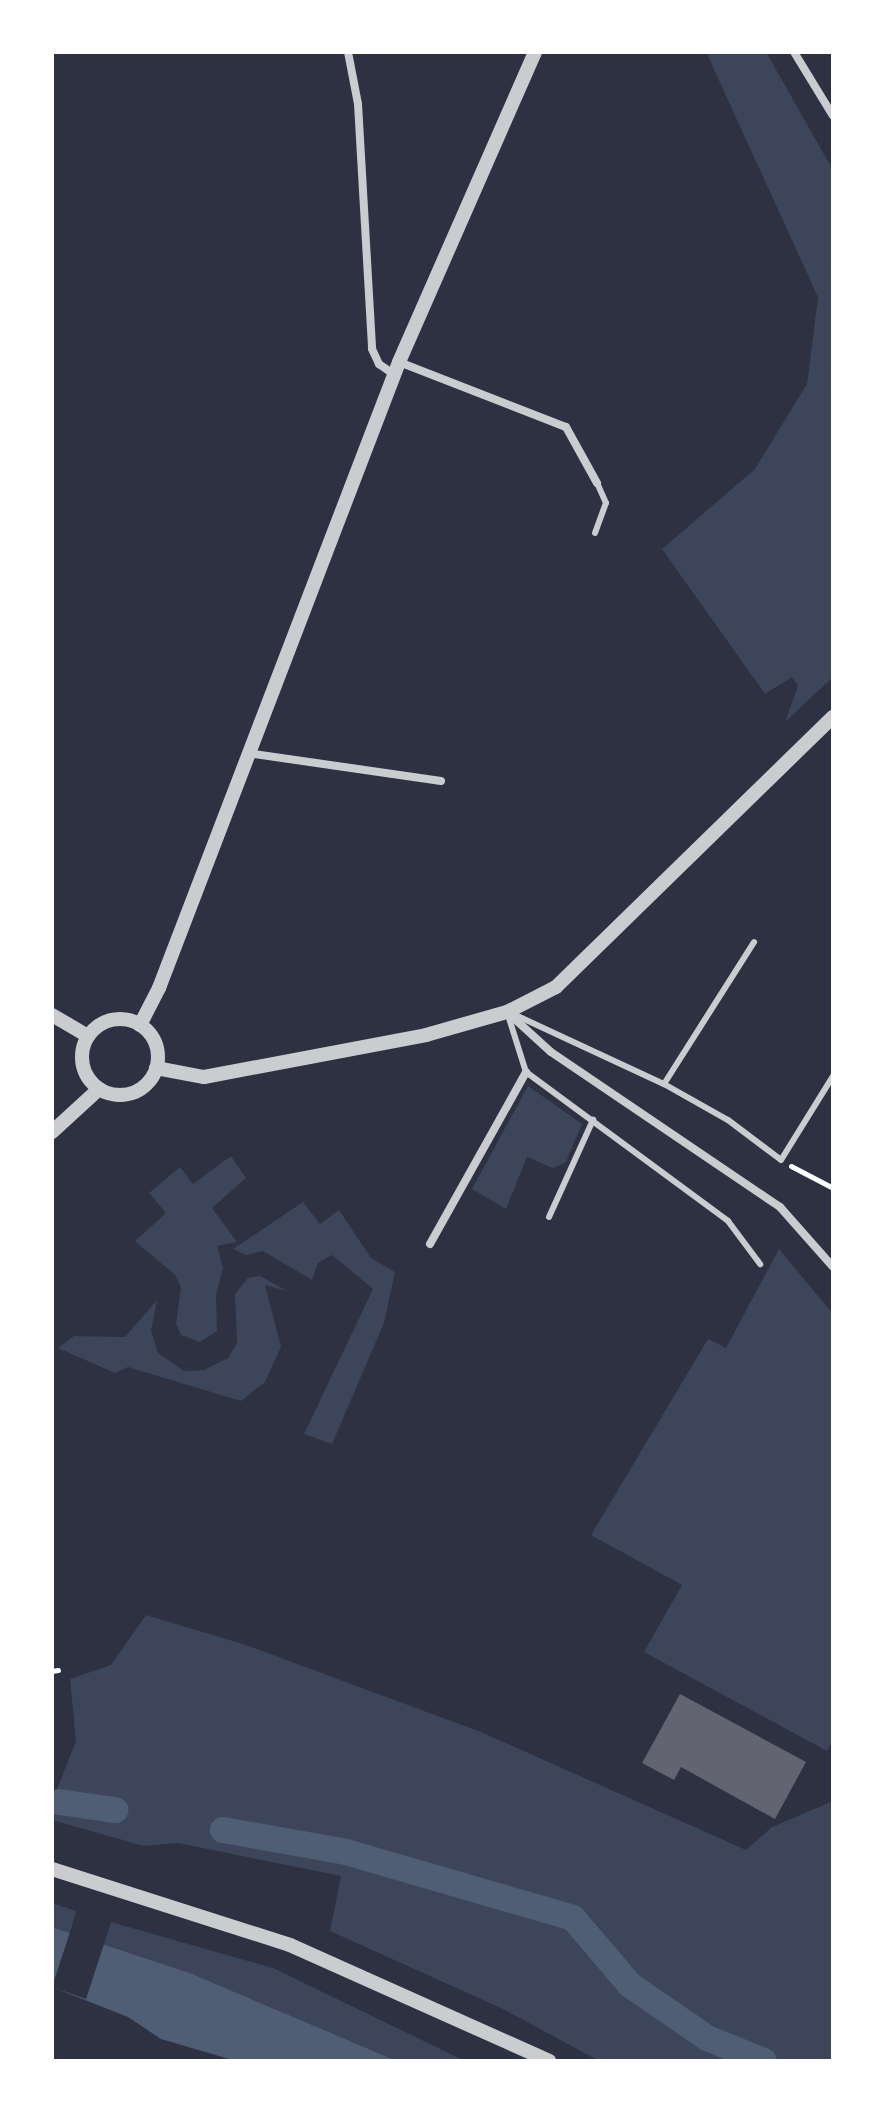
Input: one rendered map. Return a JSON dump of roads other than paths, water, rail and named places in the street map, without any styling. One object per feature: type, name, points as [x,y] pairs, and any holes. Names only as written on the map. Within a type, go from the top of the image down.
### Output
[{"type":"street","points":[[348,52],[358,104],[372,349],[379,364],[566,427],[597,483]]},
{"type":"street","points":[[140,1025],[159,988],[246,753],[397,369],[535,52]]},
{"type":"street","points":[[794,52],[833,116]]},
{"type":"street","points":[[156,1068],[204,1077],[426,1035],[507,1012],[556,987],[833,717]]},
{"type":"street","points":[[246,753],[441,781]]},
{"type":"street","points":[[507,1012],[551,1052],[780,1207],[833,1267]]},
{"type":"street","points":[[52,1015],[88,1036]]},
{"type":"street","points":[[52,1132],[99,1089],[133,1092],[156,1068],[157,1046],[140,1025],[107,1021],[88,1036],[82,1062],[99,1089]]},
{"type":"street","points":[[430,1244],[526,1072]]},
{"type":"street","points":[[52,1869],[290,1945],[549,2061]]},
{"type":"lane","points":[[595,533],[606,503],[597,483]]},
{"type":"lane","points":[[664,1084],[754,942]]},
{"type":"lane","points":[[507,1012],[526,1072],[728,1221],[760,1264]]},
{"type":"lane","points":[[507,1012],[664,1084],[728,1120],[781,1160],[833,1076]]},
{"type":"lane","points":[[549,1217],[593,1120]]},
{"type":"waterway","points":[[59,1802],[115,1810]]},
{"type":"waterway","points":[[223,1830],[346,1852],[573,1918],[630,1985],[707,2038],[764,2061]]}]
